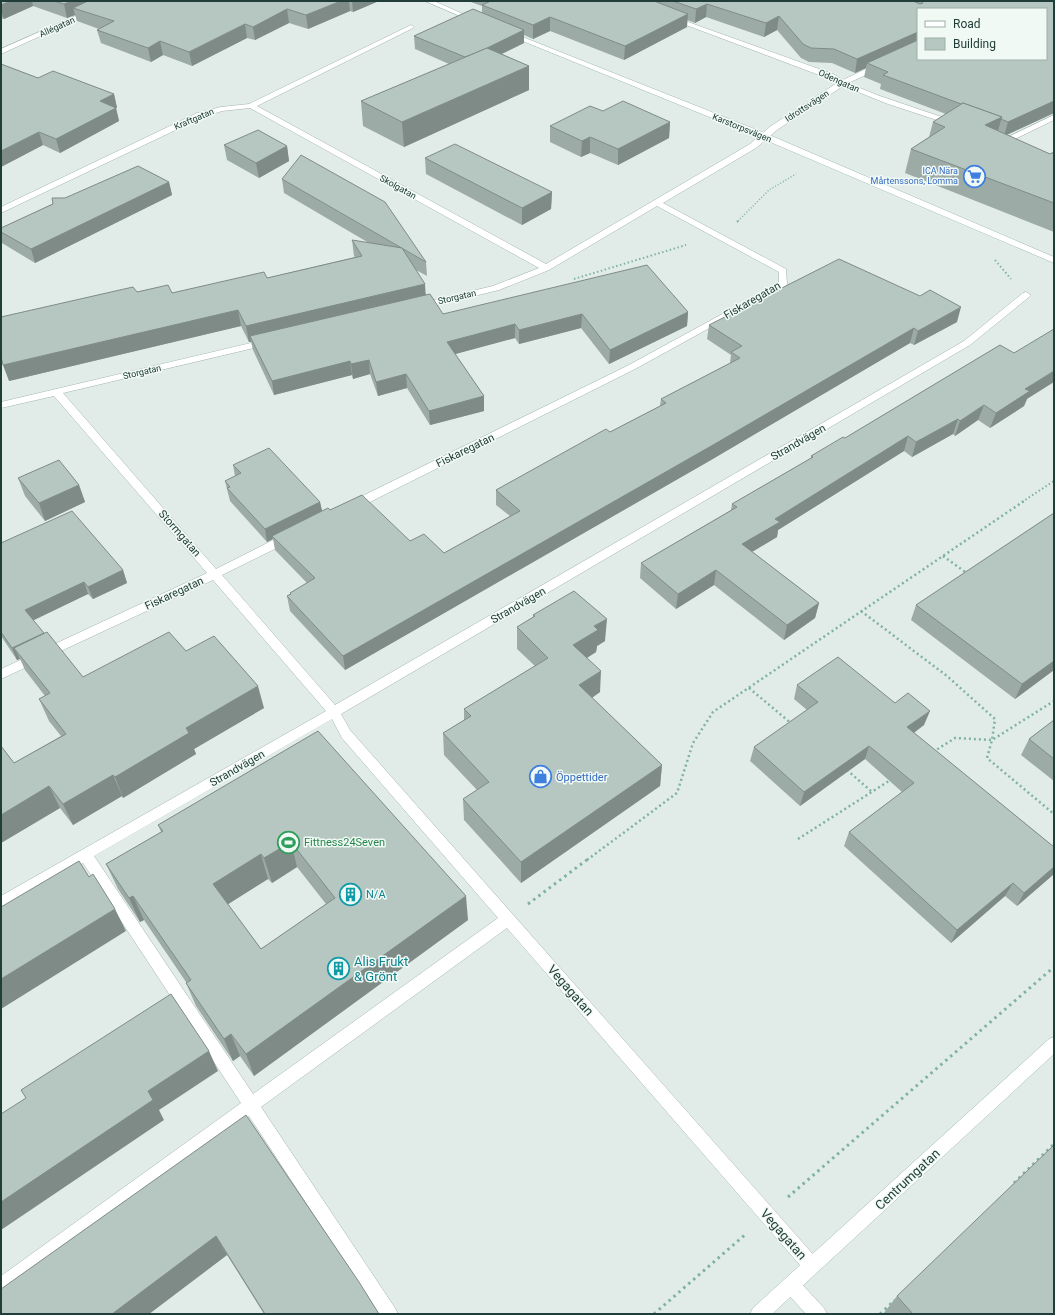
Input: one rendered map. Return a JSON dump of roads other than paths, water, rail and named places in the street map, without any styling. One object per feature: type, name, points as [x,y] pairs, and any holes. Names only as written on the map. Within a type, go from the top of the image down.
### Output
[{"type":"street","name":"Allégatan","points":[[1,52],[114,1]]},
{"type":"street","points":[[428,1],[486,25]]},
{"type":"street","name":"Odengatan","points":[[661,14],[830,76],[842,83],[961,125]]},
{"type":"street","name":"Kraftgatan","points":[[1,210],[200,115],[220,109],[251,106],[411,27]]},
{"type":"street","name":"Karstorpsvägen","points":[[501,31],[764,136],[1054,260]]},
{"type":"street","name":"Idrottsvägen","points":[[764,136],[842,83],[890,61]]},
{"type":"street","name":"Skolgatan","points":[[251,106],[546,268]]},
{"type":"street","points":[[1017,145],[1001,139],[1054,117]]},
{"type":"street","name":"Storgatan","points":[[412,308],[496,288],[546,268],[753,146],[764,136]]},
{"type":"street","name":"Fiskaregatan","points":[[342,511],[632,367],[783,284],[783,271],[657,203]]},
{"type":"street","name":"Strandvägen","points":[[1,903],[334,712],[967,343],[1026,295]]},
{"type":"street","name":"Storgatan","points":[[1,405],[274,340]]},
{"type":"street","name":"Stormgatan","points":[[56,392],[334,712]]},
{"type":"street","name":"Fiskaregatan","points":[[1,674],[215,574],[300,532]]},
{"type":"street","name":"Vegagatan","points":[[334,712],[346,734],[812,1266]]},
{"type":"street","points":[[86,855],[390,1314]]},
{"type":"street","points":[[1,1286],[508,918]]},
{"type":"street","name":"Centrumgatan","points":[[759,1314],[1054,1044]]},
{"type":"street","points":[[791,1285],[818,1314]]},
{"type":"place","name":"ICA Nära Mårtenssons, Lomma","points":[[974,176]]},
{"type":"place","name":"Öppettider","points":[[541,777]]},
{"type":"place","name":"Fittness24Seven","points":[[289,842]]},
{"type":"place","name":"N/A","points":[[350,894]]},
{"type":"place","name":"Alis Frukt & Grönt","points":[[338,968]]}]
